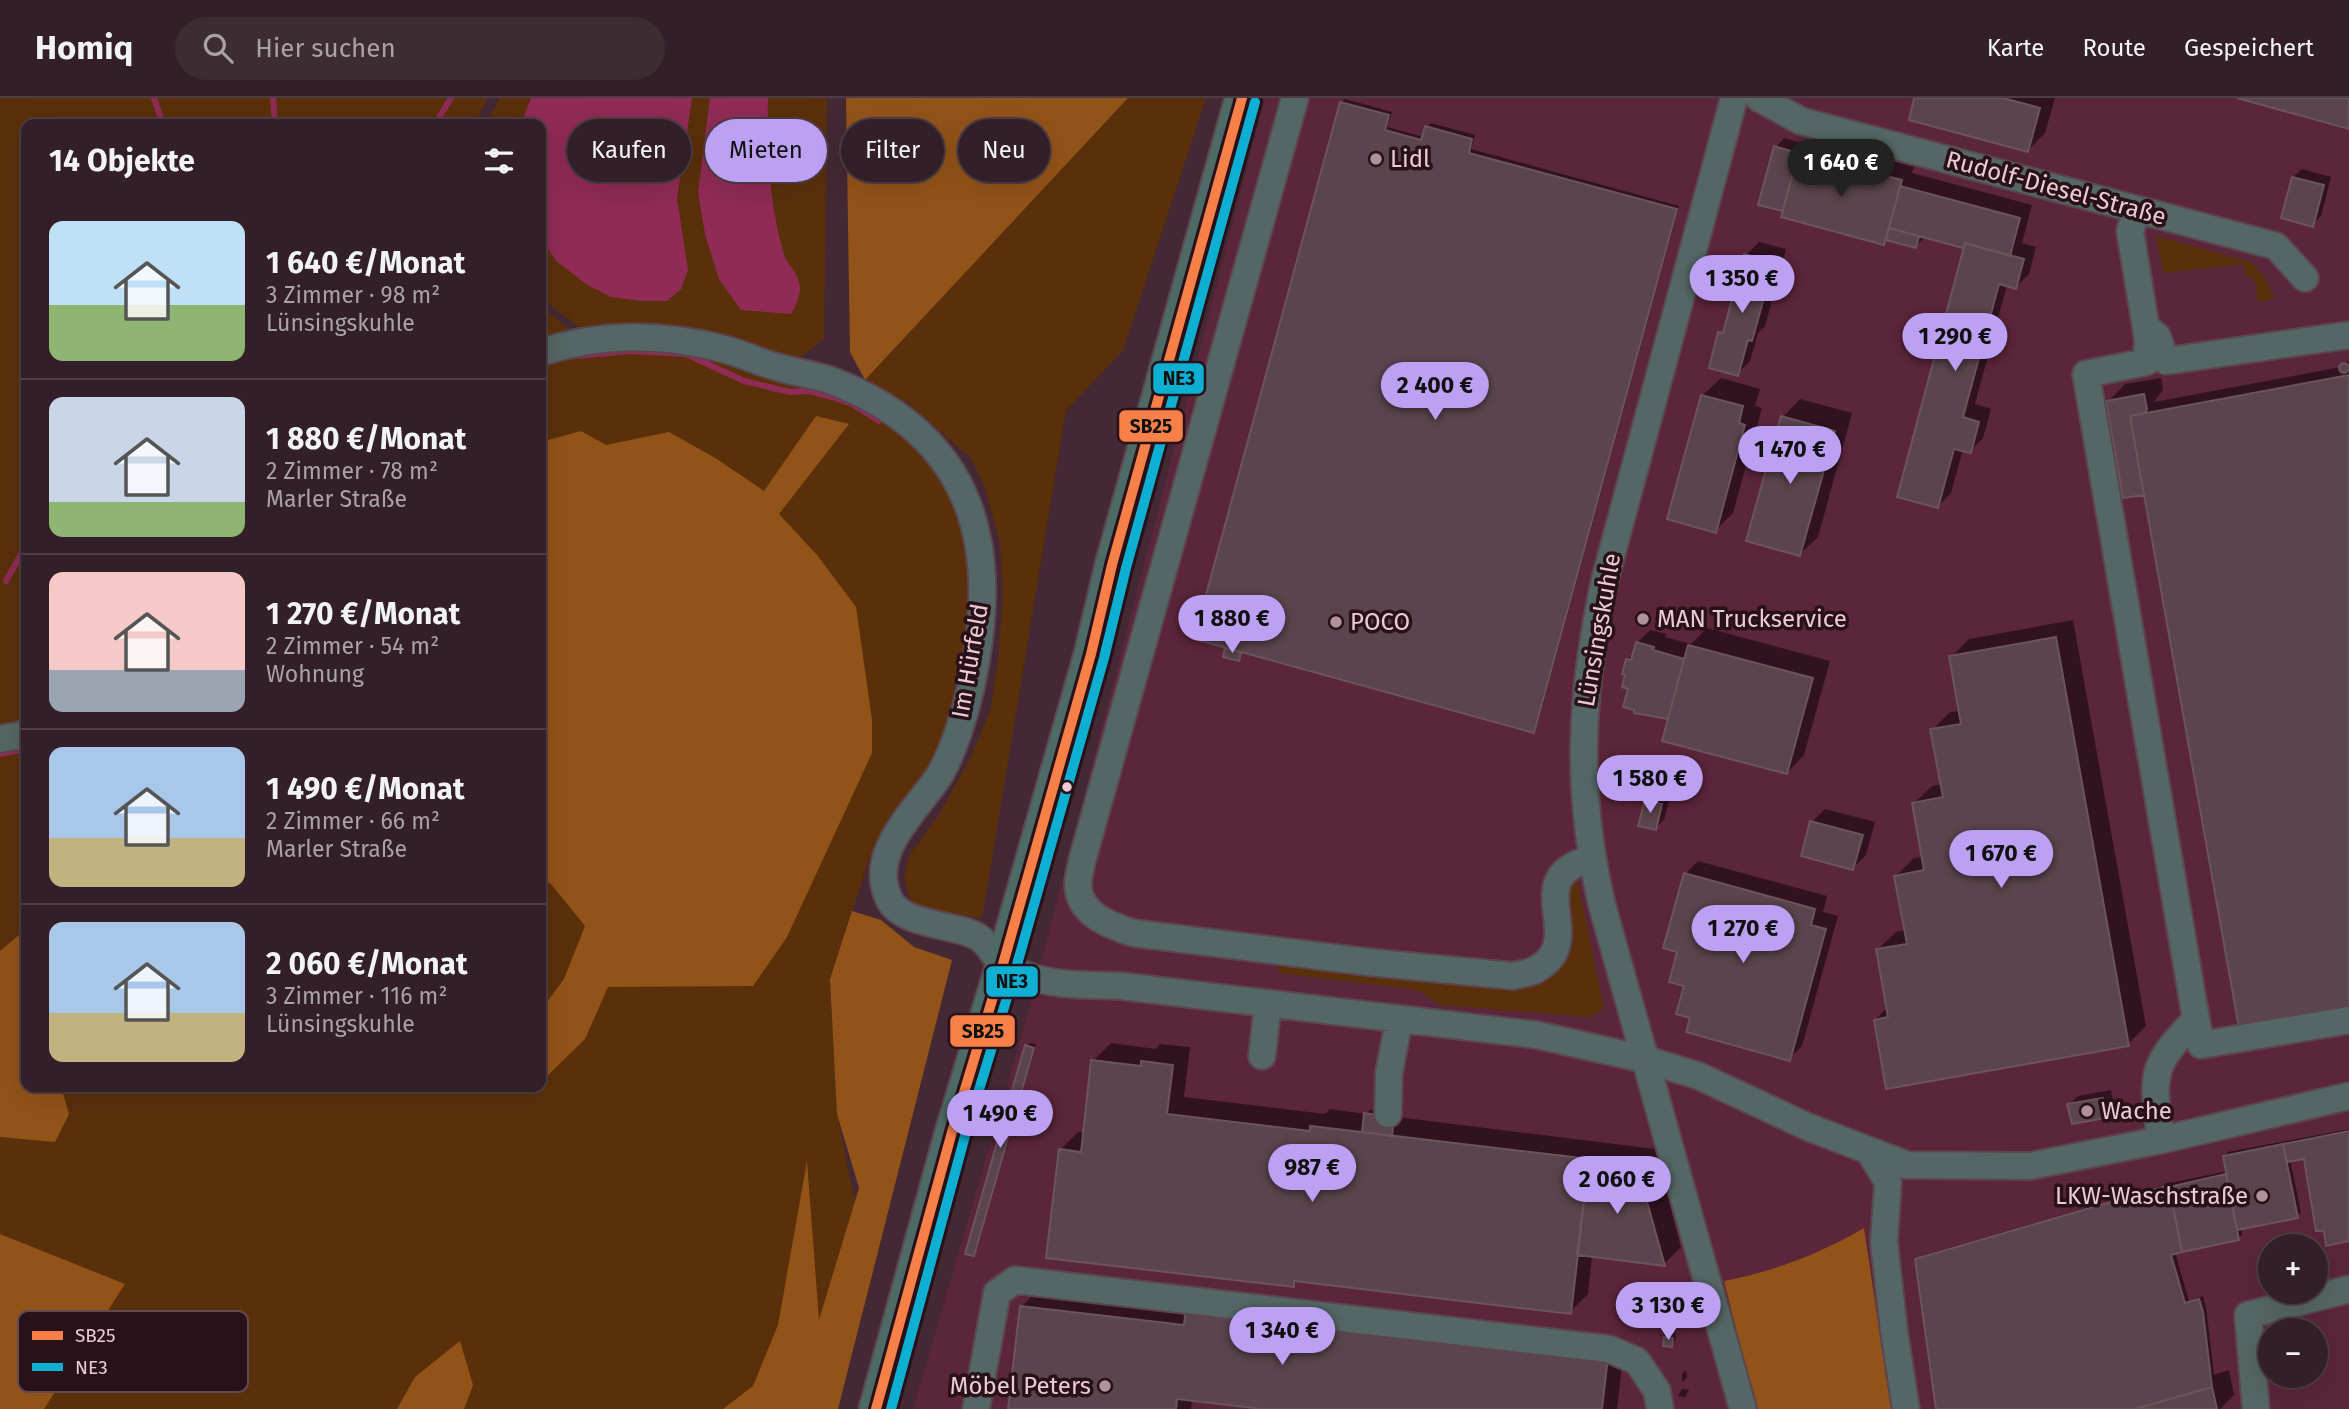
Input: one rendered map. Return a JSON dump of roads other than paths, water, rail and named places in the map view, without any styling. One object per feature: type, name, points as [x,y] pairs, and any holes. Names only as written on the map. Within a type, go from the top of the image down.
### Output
[{"type":"main road","points":[[876,1409],[949,1144],[1091,654],[1112,565],[1242,98]]},
{"type":"street","points":[[1295,98],[1082,861],[1078,884],[1081,901],[1094,915],[1110,925],[1133,933],[1513,976],[1534,971],[1548,960],[1559,944],[1556,886],[1561,873],[1571,864],[1591,859]]},
{"type":"street","name":"Lünsingskuhle","points":[[1734,98],[1605,579],[1595,623],[1582,741],[1583,787],[1591,859],[1644,1059],[1743,1409]]},
{"type":"street","name":"Rudolf-Diesel-Straße","points":[[1759,98],[1801,121],[2276,246],[2305,278]]},
{"type":"street","points":[[2137,210],[2130,231],[2148,340],[2146,362],[2086,374],[2201,1045],[2349,1020]]},
{"type":"street","points":[[2145,327],[2157,336],[2166,361],[2349,335]]},
{"type":"street","name":"Im Hürfeld","points":[[546,351],[586,341],[652,336],[721,348],[780,368],[830,380],[883,405],[926,437],[949,466],[968,502],[979,543],[982,587],[978,641],[958,734],[941,773],[889,846],[883,873],[889,901],[904,914],[929,924],[978,937],[1003,964]]},
{"type":"street","points":[[0,739],[21,735]]},
{"type":"street","points":[[1003,964],[1032,978],[1060,984],[1121,986],[1537,1035],[1644,1059],[1699,1076],[1808,1127],[1908,1165],[2030,1166],[2161,1140],[2349,1096]]},
{"type":"street","points":[[1262,1056],[1268,1003]]},
{"type":"street","points":[[2161,1140],[2154,1089],[2157,1067],[2168,1050],[2196,1019]]},
{"type":"street","points":[[1388,1114],[1390,1073],[1399,1020]]},
{"type":"street","points":[[1869,1151],[1888,1182],[1884,1241],[1906,1409]]},
{"type":"street","points":[[976,1409],[997,1293],[1015,1280],[1609,1349],[1637,1361],[1657,1391],[1660,1409]]},
{"type":"street","points":[[2256,1409],[2248,1315],[2349,1289]]},
{"type":"waterway","points":[[154,98],[161,119]]},
{"type":"waterway","points":[[273,98],[275,119]]},
{"type":"waterway","points":[[438,119],[451,98]]},
{"type":"waterway","points":[[577,356],[630,351],[686,354],[744,381],[790,392],[809,391],[832,397],[852,404],[879,421]]},
{"type":"waterway","points":[[6,581],[21,554]]},
{"type":"waterway","points":[[0,754],[21,750]]},
{"type":"place","name":"Lidl","points":[[1376,159]]},
{"type":"place","name":"MAN Truckservice","points":[[1643,619]]},
{"type":"place","name":"POCO","points":[[1336,622]]},
{"type":"place","name":"Wache","points":[[2087,1111]]},
{"type":"place","name":"LKW-Waschstraße","points":[[2262,1196]]},
{"type":"place","name":"Möbel Peters","points":[[1105,1386]]}]
